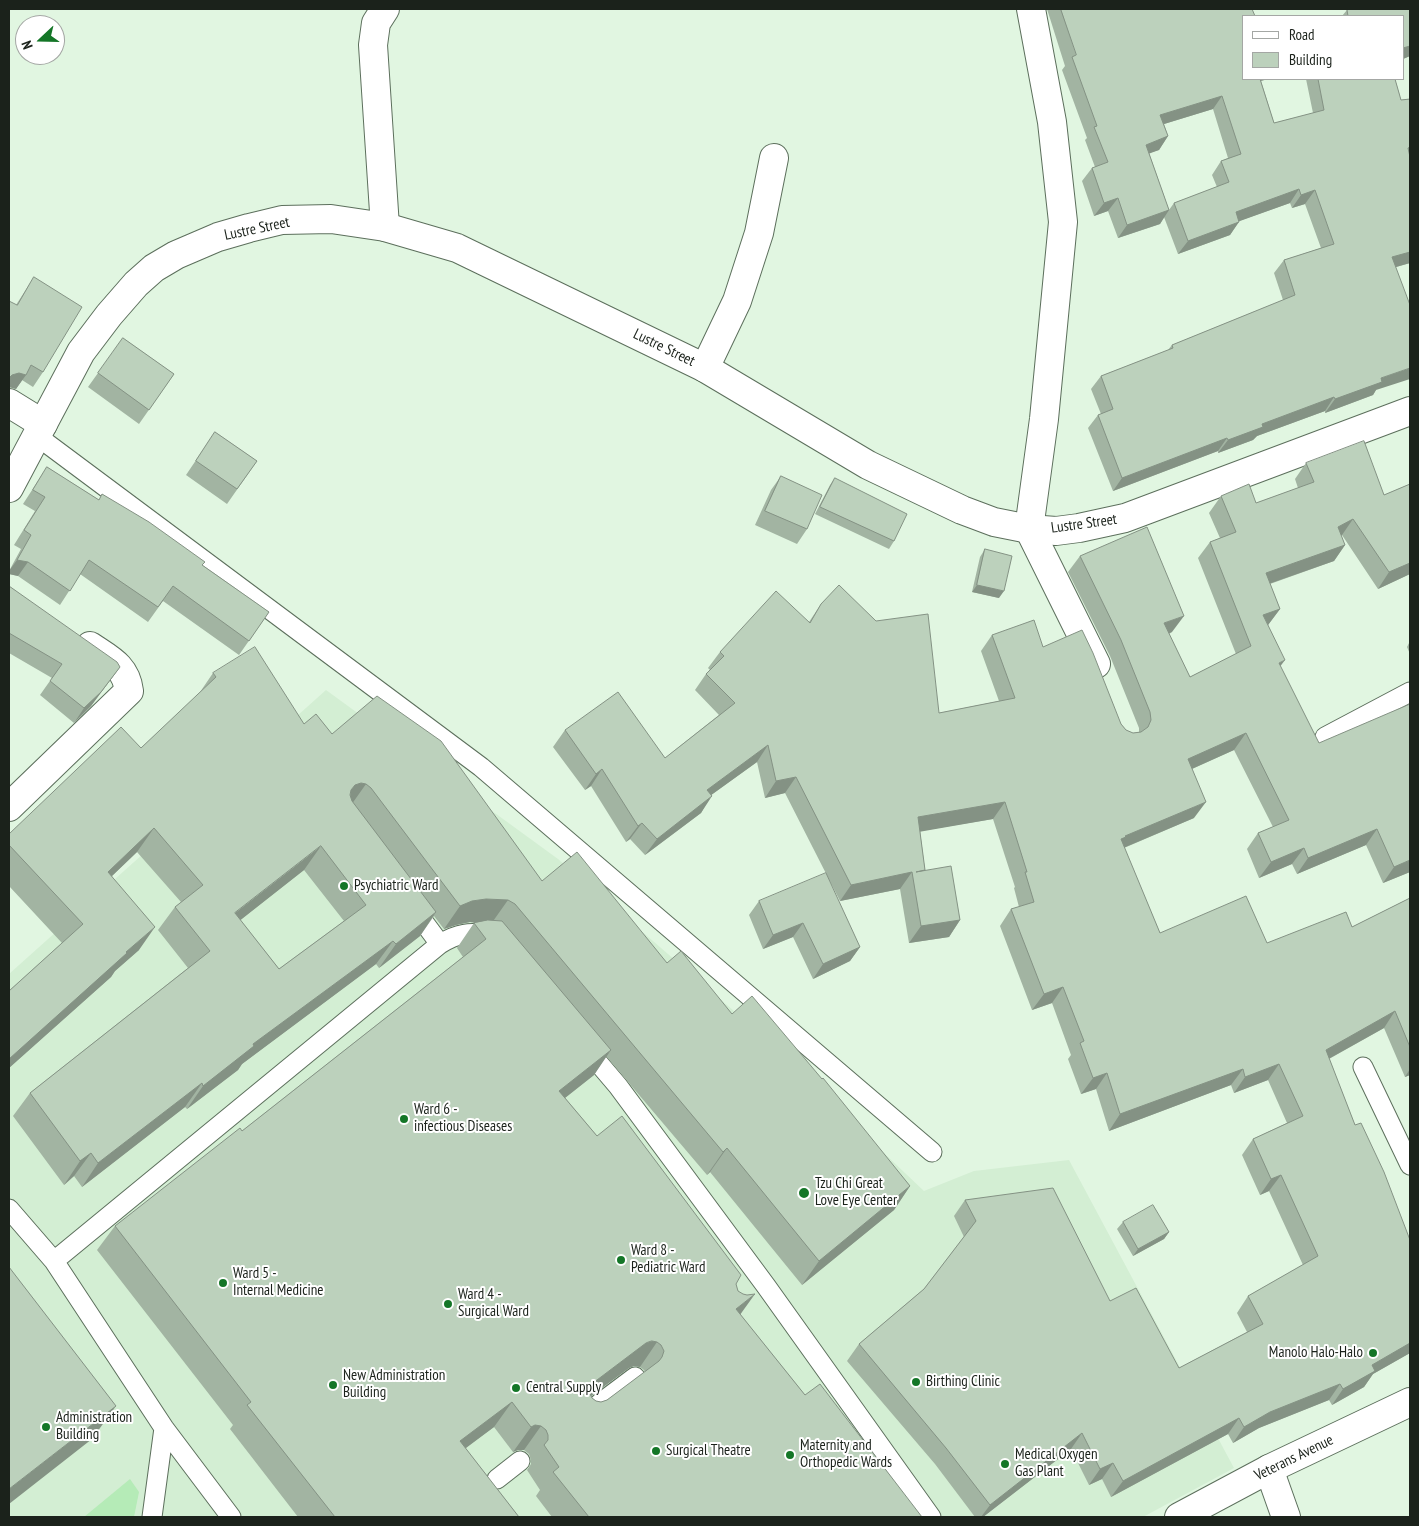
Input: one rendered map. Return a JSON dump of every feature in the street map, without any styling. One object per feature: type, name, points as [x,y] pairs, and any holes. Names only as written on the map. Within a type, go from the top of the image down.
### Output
[{"type":"street","points":[[385,9],[376,23],[373,45],[385,226]]},
{"type":"street","points":[[1031,9],[1052,122],[1063,222],[1044,419],[1029,529],[1096,663],[1106,690]]},
{"type":"street","points":[[705,368],[737,301],[759,234],[774,158]]},
{"type":"street","name":"Lustre Street","points":[[9,488],[82,352],[109,315],[136,284],[154,268],[218,237],[282,220],[331,219],[385,226],[457,248],[705,368],[868,465],[962,510],[994,522],[1029,529],[1056,531],[1086,527],[1125,518],[1410,411]]},
{"type":"street","points":[[9,403],[40,430]]},
{"type":"street","points":[[9,807],[129,691],[128,680],[118,665],[71,633]]},
{"type":"street","name":"Veterans Avenue","points":[[1179,1517],[1269,1469],[1410,1402]]},
{"type":"street","points":[[1269,1469],[1286,1517]]},
{"type":"lane","points":[[40,430],[481,766],[932,1152]]},
{"type":"lane","points":[[1325,737],[1410,692]]},
{"type":"lane","points":[[398,889],[440,944]]},
{"type":"lane","points":[[54,1261],[440,944],[465,933],[472,932],[490,935],[503,950]]},
{"type":"lane","points":[[573,1033],[618,1086],[759,1291],[932,1517]]},
{"type":"lane","points":[[1363,1067],[1410,1165]]},
{"type":"lane","points":[[9,1209],[54,1261],[164,1428],[231,1517]]},
{"type":"lane","points":[[583,1416],[636,1376]]},
{"type":"lane","points":[[152,1517],[164,1428]]},
{"type":"lane","points":[[497,1479],[520,1461]]},
{"type":"shaded area","points":[[326,690],[558,859],[734,1011],[924,1191],[974,1171],[1069,1160],[1234,1468],[1143,1517],[9,1517],[9,974]]},
{"type":"green space","points":[[130,1479],[139,1492],[134,1517],[84,1517]]},
{"type":"building","points":[[1061,9],[1252,9],[1255,15],[1242,15],[1242,80],[1260,80],[1274,123],[1324,110],[1318,80],[1395,80],[1401,100],[1410,99],[1410,147],[1408,148],[1410,157],[1410,252],[1392,257],[1410,305],[1410,368],[1381,378],[1382,382],[1335,399],[1334,397],[1262,424],[1263,427],[1228,440],[1227,438],[1122,478],[1098,415],[1113,409],[1101,376],[1173,348],[1172,345],[1295,295],[1284,260],[1334,244],[1315,190],[1301,195],[1299,189],[1236,212],[1239,222],[1188,241],[1174,203],[1229,182],[1221,161],[1241,154],[1222,96],[1160,115],[1168,136],[1146,145],[1169,210],[1127,225],[1118,198],[1104,203],[1092,168],[1108,162],[1094,127],[1097,126],[1072,57],[1076,55]]},
{"type":"building","points":[[1410,9],[1410,46],[1404,48],[1404,15],[1348,15],[1347,10]]},
{"type":"building","points":[[34,277],[82,307],[43,372],[31,365],[26,375],[19,373],[9,378],[9,301],[17,305]]},
{"type":"building","points":[[123,338],[174,374],[149,410],[98,373]]},
{"type":"building","points":[[215,432],[257,461],[237,489],[196,461]]},
{"type":"building","points":[[1364,441],[1384,495],[1410,484],[1410,563],[1389,572],[1353,519],[1338,527],[1345,545],[1266,573],[1280,609],[1263,615],[1285,660],[1279,663],[1319,743],[1410,704],[1410,860],[1394,867],[1377,829],[1308,858],[1304,848],[1271,862],[1258,833],[1289,820],[1246,733],[1188,759],[1206,802],[1121,839],[1160,933],[1246,896],[1267,943],[1346,912],[1352,927],[1410,898],[1410,1047],[1395,1011],[1326,1050],[1355,1125],[1361,1123],[1384,1172],[1410,1240],[1410,1343],[1372,1365],[1375,1371],[1343,1389],[1340,1384],[1270,1412],[1244,1427],[1239,1418],[1123,1481],[1113,1463],[1100,1469],[1082,1433],[990,1505],[946,1448],[859,1344],[924,1289],[976,1221],[965,1200],[1053,1188],[1110,1301],[1136,1288],[1179,1368],[1263,1324],[1248,1296],[1318,1256],[1281,1175],[1271,1179],[1253,1139],[1303,1116],[1279,1064],[1245,1077],[1243,1069],[1120,1114],[1107,1073],[1093,1078],[1080,1043],[1084,1041],[1063,987],[1044,994],[1011,909],[1034,902],[1025,872],[1027,872],[1005,802],[918,817],[925,870],[916,872],[951,866],[960,920],[921,926],[912,872],[851,885],[796,777],[776,781],[768,745],[707,790],[712,796],[657,839],[642,823],[638,826],[602,769],[596,774],[565,730],[618,692],[665,758],[735,703],[706,674],[724,656],[720,652],[776,591],[810,623],[821,604],[839,585],[876,621],[928,614],[939,713],[1015,698],[992,635],[1034,620],[1043,647],[1082,630],[1121,724],[1126,730],[1133,733],[1141,732],[1148,727],[1151,720],[1150,712],[1121,640],[1080,556],[1147,527],[1184,616],[1164,623],[1190,677],[1251,646],[1210,542],[1236,532],[1221,496],[1249,484],[1256,503],[1314,482],[1306,463]]},
{"type":"building","points":[[47,467],[99,500],[102,494],[149,522],[205,562],[202,565],[269,612],[249,641],[173,586],[158,607],[89,560],[70,591],[28,562],[17,560],[31,535],[24,530],[45,497],[33,490]]},
{"type":"building","points":[[781,476],[822,495],[807,529],[765,511]]},
{"type":"building","points":[[835,478],[907,514],[894,541],[820,507]]},
{"type":"building","points":[[985,549],[1012,556],[1004,591],[977,585]]},
{"type":"building","points":[[9,586],[117,662],[120,667],[101,692],[84,708],[50,681],[62,664],[9,633]]},
{"type":"building","points":[[255,647],[304,724],[316,714],[332,734],[377,696],[441,741],[542,881],[577,852],[667,963],[681,951],[732,1014],[752,996],[823,1078],[910,1186],[819,1261],[727,1148],[723,1152],[515,904],[508,900],[486,899],[472,901],[460,906],[371,788],[361,783],[355,785],[351,790],[352,801],[436,912],[396,944],[393,941],[253,1044],[254,1046],[203,1086],[202,1083],[98,1163],[91,1153],[80,1161],[30,1093],[210,951],[175,907],[203,885],[154,828],[108,872],[155,927],[9,1059],[9,991],[83,924],[9,845],[9,834],[121,727],[141,748],[216,677],[213,673]],"holes":[[[321,846],[366,905],[279,969],[235,913]]]},
{"type":"building","points":[[826,873],[860,947],[823,964],[803,923],[773,935],[759,901]]},
{"type":"building","points":[[488,920],[502,921],[611,1050],[559,1091],[597,1136],[622,1116],[741,1275],[736,1284],[738,1291],[747,1295],[755,1294],[736,1309],[805,1395],[820,1384],[922,1517],[589,1517],[553,1472],[559,1467],[544,1445],[548,1440],[546,1430],[541,1426],[535,1425],[531,1427],[512,1402],[460,1441],[519,1517],[335,1517],[247,1405],[251,1402],[115,1226],[240,1128],[242,1131],[486,939],[474,923]],"holes":[[[657,1342],[664,1351],[659,1361],[607,1400],[601,1402],[592,1398],[589,1392],[590,1386],[593,1383],[646,1343]]]},
{"type":"building","points":[[1153,1205],[1169,1232],[1138,1249],[1123,1222]]},
{"type":"building","points":[[9,1267],[116,1406],[9,1489]]},
{"type":"place","name":"Psychiatric Ward","points":[[344,886]]},
{"type":"place","name":"Ward 6 - infectious Diseases","points":[[404,1119]]},
{"type":"place","name":"Tzu Chi Great Love Eye Center","points":[[804,1193]]},
{"type":"place","name":"Ward 8 - Pediatric Ward","points":[[621,1260]]},
{"type":"place","name":"Ward 5 - Internal Medicine","points":[[223,1283]]},
{"type":"place","name":"Ward 4 - Surgical Ward","points":[[448,1304]]},
{"type":"place","name":"Manolo Halo-Halo","points":[[1373,1353]]},
{"type":"place","name":"Birthing Clinic","points":[[916,1382]]},
{"type":"place","name":"New Administration Building","points":[[333,1385]]},
{"type":"place","name":"Central Supply","points":[[516,1388]]},
{"type":"place","name":"Administration Building","points":[[46,1427]]},
{"type":"place","name":"Surgical Theatre","points":[[656,1451]]},
{"type":"place","name":"Maternity and Orthopedic Wards","points":[[790,1455]]},
{"type":"place","name":"Medical Oxygen Gas Plant","points":[[1005,1464]]}]
